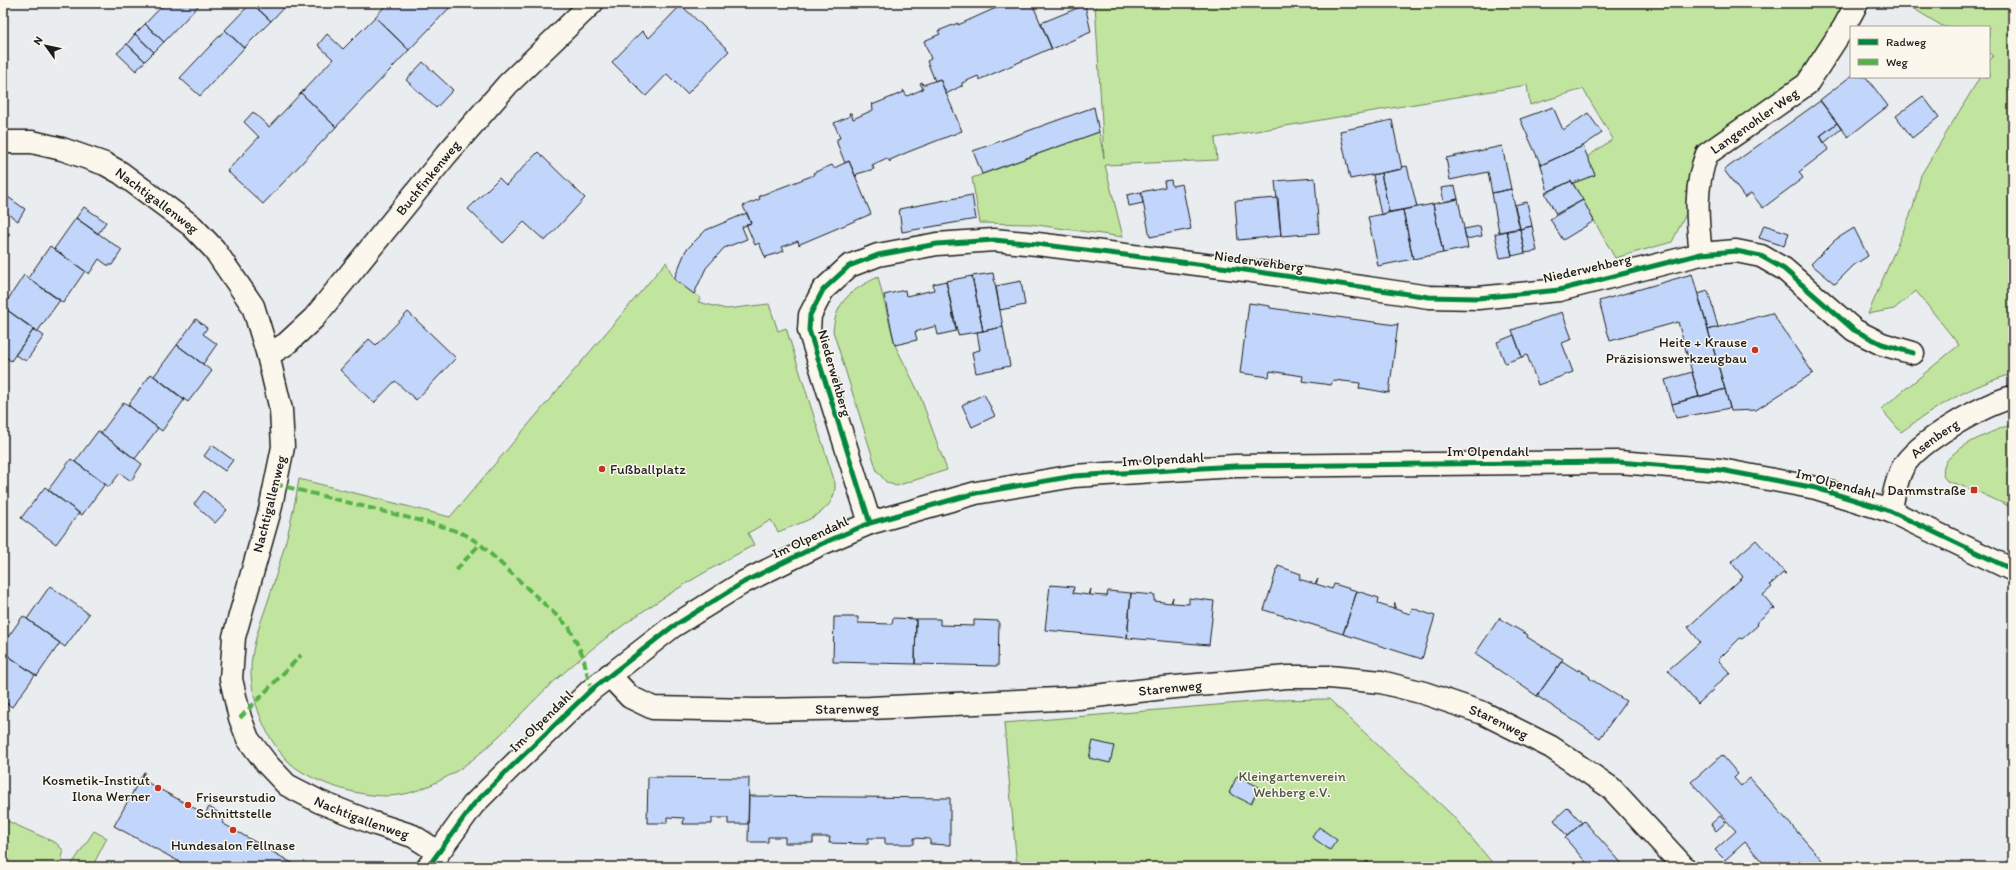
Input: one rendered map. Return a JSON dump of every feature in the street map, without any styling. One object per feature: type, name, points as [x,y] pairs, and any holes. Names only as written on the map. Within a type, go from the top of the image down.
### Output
[{"type":"street","name":"Buchfinkenweg","points":[[268,355],[286,344],[314,318],[441,161],[508,84],[592,3]]},
{"type":"street","name":"Langenohler Weg","points":[[1701,254],[1696,211],[1702,168],[1707,154],[1807,84],[1844,27],[1857,3]]},
{"type":"street","name":"Nachtigallenweg","points":[[3,142],[32,142],[86,157],[121,172],[172,209],[192,226],[230,271],[253,306],[268,355],[280,410],[283,448],[270,510],[234,638],[231,680],[240,718],[248,740],[267,764],[287,785],[320,802],[373,823],[413,836],[433,860]]},
{"type":"street","name":"Niederwehberg","points":[[870,523],[809,330],[810,315],[823,290],[849,266],[878,255],[937,244],[994,240],[1237,269],[1429,297],[1478,298],[1559,290],[1701,254],[1736,251],[1761,256],[1784,269],[1854,330],[1882,344],[1913,353]]},
{"type":"street","name":"Asenberg","points":[[1890,511],[1900,472],[1904,465],[1918,451],[1964,417],[2013,397]]},
{"type":"street","name":"Im Olpendahl","points":[[433,860],[473,805],[609,675],[672,626],[744,582],[821,544],[870,523],[976,493],[1074,476],[1235,466],[1618,462],[1721,470],[1816,488],[1890,511],[2013,570]]},
{"type":"street","name":"Starenweg","points":[[609,675],[630,697],[652,708],[740,710],[870,708],[1078,698],[1164,688],[1287,677],[1329,677],[1381,682],[1424,693],[1483,713],[1551,747],[1611,788],[1684,867]]},
{"type":"green space","points":[[1095,3],[1849,3],[1803,79],[1695,151],[1691,164],[1687,212],[1672,242],[1615,258],[1573,183],[1595,175],[1587,157],[1613,139],[1583,89],[1530,105],[1527,85],[1215,138],[1217,160],[1105,165],[1123,237],[1030,224],[980,223],[972,178],[1099,132],[1104,158]]},
{"type":"green space","points":[[1904,3],[2013,3],[2013,374],[1983,384],[1954,398],[1901,432],[1881,409],[1959,345],[1916,291],[1894,309],[1868,314],[1913,208],[1921,175],[1979,78],[1990,78],[1990,60],[1993,56],[1990,54],[1990,26],[1942,26]]},
{"type":"green space","points":[[666,262],[674,279],[701,298],[698,302],[726,309],[769,304],[778,331],[786,328],[835,483],[834,494],[830,502],[816,515],[778,532],[771,520],[748,533],[754,545],[677,589],[605,639],[559,677],[472,760],[439,781],[420,790],[404,794],[386,796],[372,795],[357,793],[326,784],[300,771],[282,754],[268,734],[258,710],[252,686],[251,674],[254,644],[287,537],[299,479],[450,517]]},
{"type":"green space","points":[[878,277],[895,345],[919,393],[947,470],[896,486],[886,482],[877,471],[833,331],[838,311],[847,297],[860,287]]},
{"type":"green space","points":[[2013,424],[2013,508],[1974,490],[1947,481],[1943,476],[1944,466],[1955,452],[1974,440]]},
{"type":"green space","name":"Kleingartenverein Wehberg e.V.","points":[[1329,699],[1453,816],[1496,867],[1017,867],[1004,723],[1276,700]]},
{"type":"green space","points":[[3,819],[56,843],[63,850],[62,860],[56,867],[3,867]]},
{"type":"green space","points":[[94,831],[107,838],[92,867],[70,867]]},
{"type":"building","points":[[165,3],[201,3],[164,42],[145,24]]},
{"type":"building","points":[[251,3],[271,21],[244,48],[225,30]]},
{"type":"building","points":[[252,3],[288,3],[271,21]]},
{"type":"building","points":[[388,3],[454,3],[409,50],[375,17]]},
{"type":"building","points":[[1007,3],[1032,3],[1052,50],[1049,49],[980,80],[978,76],[962,83],[962,87],[961,86],[946,94],[940,79],[935,81],[927,61],[931,59],[924,41],[940,34],[938,31],[958,23],[958,25]]},
{"type":"building","points":[[681,5],[729,51],[687,94],[667,74],[646,96],[612,62],[642,31],[649,38]]},
{"type":"building","points":[[1085,5],[1091,32],[1052,49],[1041,23]]},
{"type":"building","points":[[375,17],[409,50],[336,127],[301,93],[333,59],[318,45],[327,34],[343,49]]},
{"type":"building","points":[[145,24],[164,42],[154,52],[135,34]]},
{"type":"building","points":[[225,30],[244,48],[200,96],[180,78]]},
{"type":"building","points":[[135,34],[154,52],[145,61],[127,44]]},
{"type":"building","points":[[127,44],[145,61],[136,71],[117,53]]},
{"type":"building","points":[[423,62],[453,90],[436,108],[406,80]]},
{"type":"building","points":[[1850,77],[1850,78],[1867,78],[1888,106],[1848,137],[1820,100]]},
{"type":"building","points":[[940,79],[962,131],[908,152],[890,160],[890,162],[887,158],[872,165],[874,169],[857,174],[856,177],[849,161],[845,163],[837,143],[837,139],[840,138],[834,123],[850,116],[849,113],[851,113],[853,119],[873,110],[872,105],[904,92],[903,90],[907,96],[923,89],[920,83],[922,82],[923,85]]},
{"type":"building","points":[[301,93],[336,127],[263,204],[227,171],[259,137],[244,122],[253,112],[269,127]]},
{"type":"building","points":[[1923,96],[1939,117],[1912,138],[1896,116]]},
{"type":"building","points":[[1820,101],[1837,123],[1820,136],[1829,149],[1799,172],[1803,178],[1763,208],[1751,193],[1745,198],[1724,170]]},
{"type":"building","points":[[1094,107],[1099,132],[982,174],[973,151]]},
{"type":"building","points":[[1553,107],[1563,130],[1588,113],[1602,133],[1583,146],[1541,165],[1520,119]]},
{"type":"building","points":[[1392,120],[1402,169],[1350,179],[1340,131]]},
{"type":"building","points":[[1837,123],[1841,129],[1824,143],[1820,136]]},
{"type":"building","points":[[1502,146],[1511,189],[1492,193],[1488,172],[1450,180],[1446,158]]},
{"type":"building","points":[[1583,146],[1595,175],[1573,183],[1571,181],[1548,192],[1541,165]]},
{"type":"building","points":[[538,152],[585,198],[545,241],[524,222],[503,243],[468,209],[499,178],[506,185]]},
{"type":"building","points":[[849,161],[871,214],[799,245],[798,241],[782,247],[784,251],[766,257],[766,259],[759,243],[755,245],[746,224],[751,223],[743,206],[760,199],[759,196],[814,175],[813,173],[832,165],[834,168]]},
{"type":"building","points":[[1407,166],[1417,207],[1389,212],[1381,173],[1402,169],[1401,167]]},
{"type":"building","points":[[1381,173],[1389,212],[1381,215],[1373,175]]},
{"type":"building","points":[[1315,178],[1319,233],[1281,236],[1275,181]]},
{"type":"building","points":[[1171,180],[1172,186],[1182,184],[1191,229],[1150,237],[1141,192],[1165,187],[1164,181]]},
{"type":"building","points":[[1571,181],[1583,200],[1556,214],[1545,193]]},
{"type":"building","points":[[1455,186],[1458,199],[1444,202],[1441,188]]},
{"type":"building","points":[[1511,189],[1520,228],[1499,232],[1492,193]]},
{"type":"building","points":[[1141,192],[1143,203],[1129,206],[1127,195]]},
{"type":"building","points":[[5,195],[25,209],[18,221],[3,210]]},
{"type":"building","points":[[972,195],[976,219],[902,232],[899,209]]},
{"type":"building","points":[[1278,198],[1281,236],[1238,240],[1235,201]]},
{"type":"building","points":[[1458,199],[1468,248],[1443,253],[1433,204]]},
{"type":"building","points":[[1583,200],[1594,221],[1563,240],[1550,219]]},
{"type":"building","points":[[1527,202],[1532,226],[1520,229],[1514,205]]},
{"type":"building","points":[[1433,204],[1443,253],[1413,259],[1403,210]]},
{"type":"building","points":[[84,207],[106,222],[98,234],[76,218]]},
{"type":"building","points":[[1403,210],[1413,259],[1378,266],[1368,217]]},
{"type":"building","points":[[747,213],[751,223],[742,227],[747,239],[724,248],[706,268],[694,294],[674,279],[686,250],[706,230]]},
{"type":"building","points":[[76,218],[122,250],[112,265],[107,265],[99,259],[89,274],[54,249]]},
{"type":"building","points":[[1764,225],[1789,233],[1784,246],[1759,238]]},
{"type":"building","points":[[1480,226],[1482,236],[1466,239],[1464,229]]},
{"type":"building","points":[[1532,226],[1537,251],[1525,253],[1520,229]]},
{"type":"building","points":[[1854,228],[1868,256],[1854,265],[1835,284],[1811,264],[1835,240]]},
{"type":"building","points":[[3,229],[10,234],[3,243]]},
{"type":"building","points":[[1520,229],[1525,253],[1512,256],[1507,231]]},
{"type":"building","points":[[1507,231],[1512,256],[1500,258],[1495,234]]},
{"type":"building","points":[[50,246],[85,271],[63,303],[28,278]]},
{"type":"building","points":[[993,273],[1003,327],[983,331],[972,276]]},
{"type":"building","points":[[1692,274],[1725,389],[1699,397],[1678,322],[1610,341],[1599,301]]},
{"type":"building","points":[[24,275],[60,300],[37,332],[3,307]]},
{"type":"building","points":[[972,276],[983,331],[958,335],[946,281]]},
{"type":"building","points":[[946,281],[956,331],[938,335],[936,326],[915,332],[917,340],[895,345],[884,295],[905,290],[906,296],[934,290],[933,284]]},
{"type":"building","points":[[1021,281],[1025,305],[1000,310],[996,286]]},
{"type":"building","points":[[1708,291],[1718,327],[1708,330],[1698,294]]},
{"type":"building","points":[[1249,303],[1270,306],[1270,308],[1396,325],[1398,323],[1389,393],[1361,388],[1359,389],[1360,383],[1333,380],[1331,385],[1302,381],[1303,376],[1270,371],[1269,377],[1240,373]]},
{"type":"building","points":[[3,307],[34,329],[11,361],[3,355]]},
{"type":"building","points":[[408,312],[456,358],[416,400],[395,381],[374,403],[340,370],[369,339],[376,345]]},
{"type":"building","points":[[1562,312],[1572,339],[1562,343],[1573,372],[1538,385],[1527,355],[1522,357],[1512,330]]},
{"type":"building","name":"Heite + Krause Präzisionswerkzeugbau","points":[[1772,313],[1813,373],[1756,410],[1731,411],[1708,330]]},
{"type":"building","points":[[196,319],[207,328],[203,334],[217,344],[203,364],[177,345]]},
{"type":"building","points":[[1003,327],[1010,366],[976,373],[972,352],[980,350],[977,332]]},
{"type":"building","points":[[34,329],[44,336],[26,361],[15,355]]},
{"type":"building","points":[[1514,335],[1522,357],[1505,363],[1497,342]]},
{"type":"building","points":[[177,345],[212,371],[188,402],[154,376]]},
{"type":"building","points":[[1692,372],[1699,397],[1672,404],[1665,380]]},
{"type":"building","points":[[151,374],[184,400],[162,431],[128,405]]},
{"type":"building","points":[[1725,389],[1730,408],[1676,418],[1672,404]]},
{"type":"building","points":[[984,394],[995,416],[972,427],[962,405]]},
{"type":"building","points":[[124,402],[158,428],[135,459],[101,433]]},
{"type":"building","points":[[98,431],[142,464],[131,481],[120,473],[109,487],[75,462]]},
{"type":"building","points":[[212,445],[233,460],[225,471],[204,456]]},
{"type":"building","points":[[71,459],[105,484],[82,515],[48,490]]},
{"type":"building","points":[[45,487],[79,513],[56,544],[21,518]]},
{"type":"building","points":[[204,491],[227,510],[215,523],[194,504]]},
{"type":"building","points":[[1756,540],[1786,574],[1783,573],[1770,585],[1772,587],[1763,595],[1775,609],[1773,608],[1756,623],[1758,625],[1742,639],[1740,638],[1718,660],[1731,674],[1729,674],[1713,688],[1714,689],[1698,704],[1668,670],[1700,642],[1688,627],[1743,577],[1731,562]]},
{"type":"building","points":[[1278,566],[1301,574],[1299,579],[1315,584],[1318,579],[1316,584],[1332,589],[1334,584],[1357,591],[1343,634],[1264,610]]},
{"type":"building","points":[[1050,585],[1074,587],[1073,593],[1089,595],[1091,589],[1090,595],[1107,596],[1108,591],[1131,593],[1127,638],[1045,630]]},
{"type":"building","points":[[50,586],[89,614],[65,647],[27,619]]},
{"type":"building","points":[[1357,591],[1379,598],[1378,604],[1394,609],[1395,603],[1395,609],[1410,614],[1412,608],[1435,616],[1422,659],[1343,634]]},
{"type":"building","points":[[1131,593],[1155,595],[1154,601],[1171,603],[1173,597],[1172,603],[1189,604],[1189,598],[1214,601],[1209,645],[1127,638]]},
{"type":"building","points":[[23,616],[60,643],[37,676],[3,652],[3,644]]},
{"type":"building","points":[[834,617],[858,617],[858,623],[892,624],[893,618],[916,619],[915,664],[833,662]]},
{"type":"building","points":[[1500,617],[1500,619],[1528,635],[1527,637],[1563,659],[1537,696],[1475,654]]},
{"type":"building","points":[[916,619],[940,619],[940,625],[974,626],[974,620],[999,621],[998,666],[915,664]]},
{"type":"building","points":[[3,652],[35,675],[12,707],[3,701]]},
{"type":"building","points":[[1562,661],[1578,671],[1579,669],[1590,677],[1589,678],[1626,701],[1600,738],[1537,696]]},
{"type":"building","points":[[3,701],[8,704],[3,712]]},
{"type":"building","points":[[1093,741],[1114,746],[1110,763],[1089,758]]},
{"type":"building","points":[[1722,755],[1738,774],[1734,778],[1741,786],[1750,778],[1828,867],[1763,867],[1765,865],[1745,842],[1725,860],[1715,850],[1736,831],[1691,782]]},
{"type":"building","points":[[144,772],[141,779],[205,814],[209,807],[226,817],[222,823],[299,867],[189,867],[114,826]]},
{"type":"building","points":[[1237,776],[1259,787],[1251,804],[1229,793]]},
{"type":"building","points":[[648,777],[749,778],[748,824],[728,824],[728,818],[712,818],[712,824],[683,824],[684,818],[667,817],[667,823],[647,823]]},
{"type":"building","points":[[749,796],[950,798],[950,845],[930,844],[930,839],[914,838],[914,844],[885,844],[885,838],[868,838],[868,844],[829,843],[830,837],[813,837],[813,843],[785,843],[785,837],[768,837],[768,842],[748,842]]},
{"type":"building","points":[[1568,807],[1582,823],[1567,836],[1554,820]]},
{"type":"building","points":[[1720,816],[1726,822],[1716,831],[1711,824]]},
{"type":"building","points":[[1584,821],[1625,867],[1590,867],[1565,838]]},
{"type":"building","points":[[1319,827],[1337,840],[1330,850],[1312,837]]},
{"type":"building","points":[[1367,861],[1373,867],[1361,867]]},
{"type":"marked path","points":[[275,484],[445,527],[466,535],[480,544],[569,627],[583,656],[591,690]]},
{"type":"marked path","points":[[456,570],[480,544]]},
{"type":"marked path","points":[[240,718],[301,655]]},
{"type":"cycle path","points":[[870,523],[809,330],[810,315],[823,290],[849,266],[878,255],[937,244],[994,240],[1037,244],[1245,270],[1429,297],[1478,298],[1559,290],[1701,254],[1736,251],[1761,256],[1784,269],[1854,330],[1882,344],[1913,353]]},
{"type":"cycle path","points":[[428,867],[473,805],[509,769],[591,690],[672,627],[744,582],[821,544],[870,523],[976,493],[1074,476],[1235,466],[1618,462],[1721,470],[1816,488],[1890,511],[2013,570]]},
{"type":"place","name":"Heite + Krause Präzisionswerkzeugbau","points":[[1755,350]]},
{"type":"place","name":"Fußballplatz","points":[[602,469]]},
{"type":"place","name":"Dammstraße","points":[[1974,490]]},
{"type":"place","name":"Kosmetik-Institut Ilona Werner","points":[[158,788]]},
{"type":"place","name":"Friseurstudio Schnittstelle","points":[[188,805]]},
{"type":"place","name":"Hundesalon Fellnase","points":[[233,830]]}]
